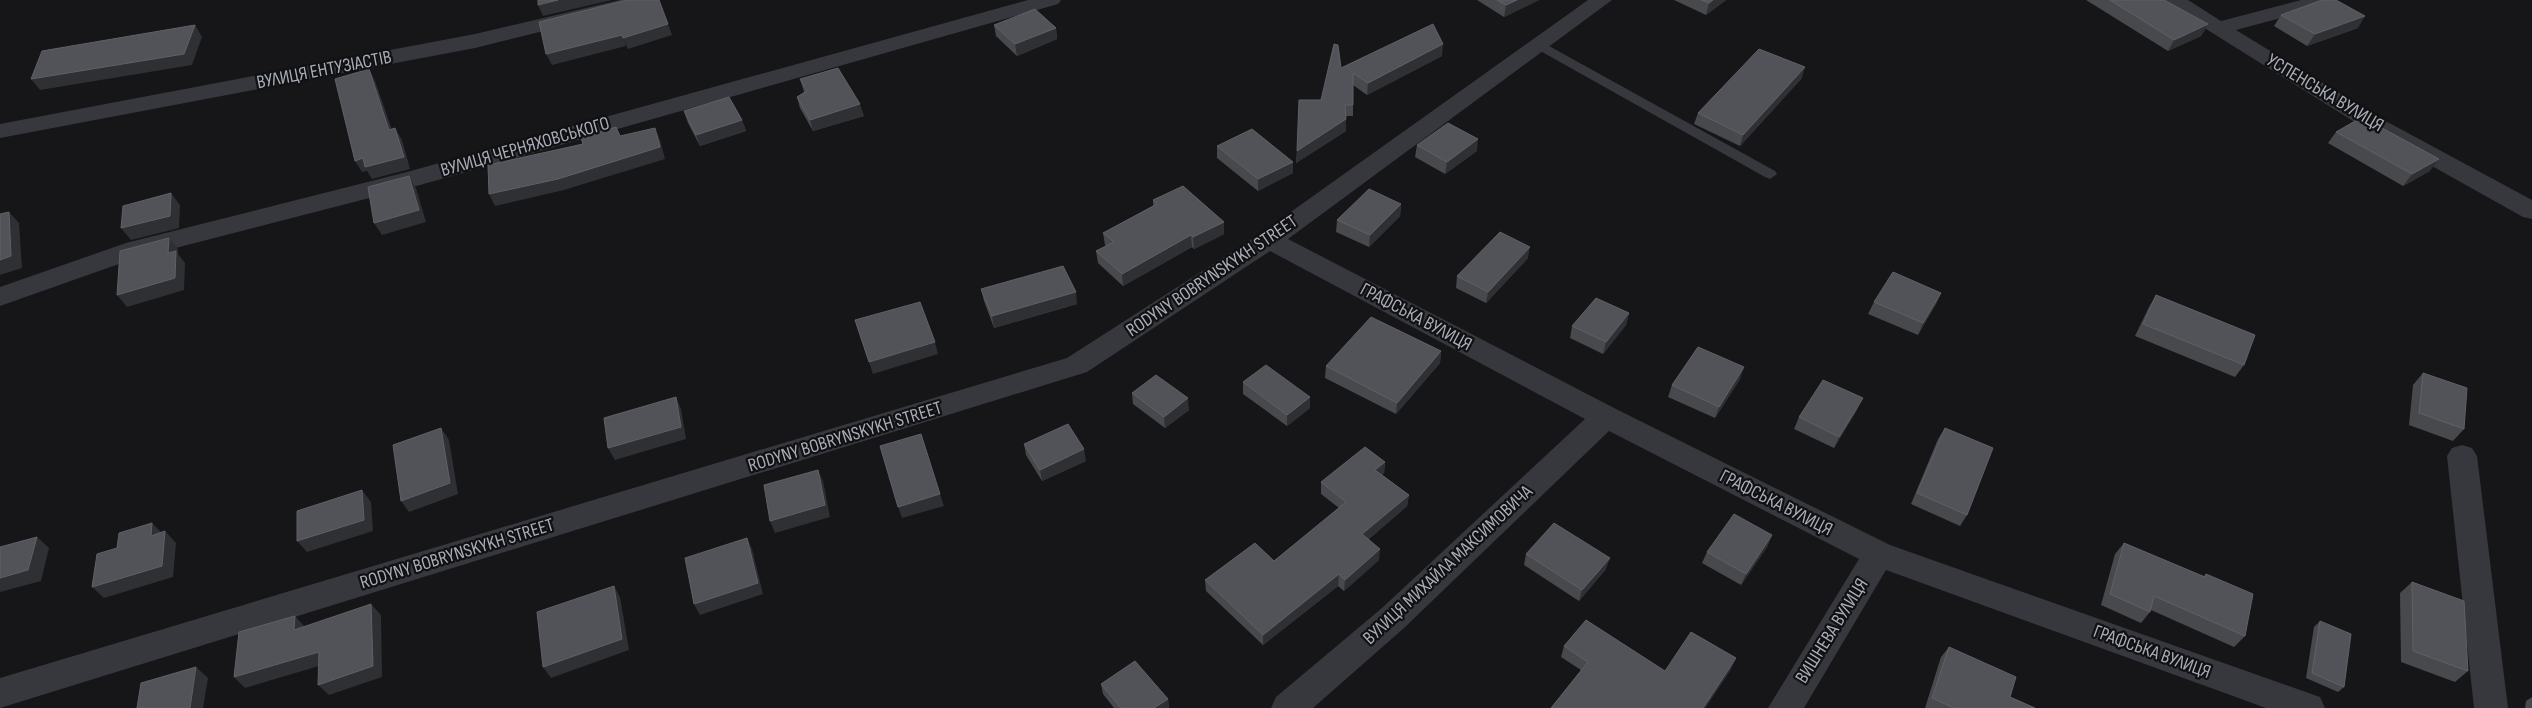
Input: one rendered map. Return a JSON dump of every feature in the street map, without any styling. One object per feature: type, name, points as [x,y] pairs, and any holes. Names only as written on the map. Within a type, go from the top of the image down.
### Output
[{"type":"street","name":"ВУЛИЦЯ ЕНТУЗІАСТІВ","points":[[0,131],[475,41],[646,0]]},
{"type":"street","name":"ВУЛИЦЯ ЧЕРНЯХОВСЬКОГО","points":[[0,297],[126,252],[411,179],[1051,0]]},
{"type":"street","name":"RODYNY BOBRYNSKYKH STREET","points":[[0,693],[1077,365],[1269,240],[1602,0]]},
{"type":"street","name":"УСПЕНСЬКА ВУЛИЦЯ","points":[[2173,0],[2374,124],[2532,211]]},
{"type":"street","points":[[2218,28],[2326,0]]},
{"type":"street","name":"ГРАФСЬКА ВУЛИЦЯ","points":[[1269,240],[1606,417],[1879,554],[2308,708]]},
{"type":"street","name":"ВУЛИЦЯ МИХАЙЛА МАКСИМОВИЧА","points":[[1288,708],[1393,618],[1606,417]]},
{"type":"street","points":[[2462,456],[2491,708]]},
{"type":"street","name":"ВИШНЕВА ВУЛИЦЯ","points":[[1785,708],[1879,554]]},
{"type":"lane","points":[[1540,45],[1770,174]]},
{"type":"building","points":[[538,0],[558,0],[538,5]]},
{"type":"building","points":[[627,0],[659,0],[668,24],[623,38],[622,35],[546,54],[539,22]]},
{"type":"building","points":[[1497,0],[1517,0],[1506,5]]},
{"type":"building","points":[[1701,0],[1713,0],[1709,3]]},
{"type":"building","points":[[2110,0],[2164,0],[2208,24],[2174,40]]},
{"type":"building","points":[[2322,0],[2336,0],[2365,16],[2315,34],[2281,15]]},
{"type":"building","points":[[1035,9],[1056,28],[1015,44],[994,25]]},
{"type":"building","points":[[1433,24],[1443,44],[1368,83],[1353,73],[1353,105],[1345,105],[1346,119],[1297,151],[1299,100],[1321,100],[1334,44],[1338,45],[1341,68]]},
{"type":"building","points":[[195,25],[184,54],[31,79],[42,51]]},
{"type":"building","points":[[1759,49],[1805,67],[1743,135],[1698,113]]},
{"type":"building","points":[[838,68],[860,104],[810,120],[797,97],[807,91],[800,79]]},
{"type":"building","points":[[369,69],[389,130],[395,128],[404,157],[365,167],[363,158],[355,161],[335,79]]},
{"type":"building","points":[[729,97],[742,120],[696,135],[684,111]]},
{"type":"building","points":[[2362,117],[2439,159],[2412,174],[2336,132]]},
{"type":"building","points":[[1448,123],[1478,139],[1447,162],[1417,145]]},
{"type":"building","points":[[616,127],[620,136],[655,128],[660,147],[558,179],[489,194],[488,165],[583,144],[581,138]]},
{"type":"building","points":[[1252,129],[1293,162],[1258,179],[1217,146]]},
{"type":"building","points":[[409,176],[419,210],[374,223],[368,187]]},
{"type":"building","points":[[1183,186],[1224,222],[1193,237],[1191,235],[1122,274],[1096,251],[1114,242],[1103,233],[1157,204],[1153,200]]},
{"type":"building","points":[[1369,189],[1401,204],[1370,235],[1337,220]]},
{"type":"building","points":[[171,193],[170,216],[121,228],[123,206]]},
{"type":"building","points":[[9,212],[11,256],[0,260],[0,214]]},
{"type":"building","points":[[1500,232],[1530,247],[1488,292],[1457,276]]},
{"type":"building","points":[[169,238],[168,253],[176,251],[175,278],[117,295],[120,251]]},
{"type":"building","points":[[1063,266],[1076,292],[992,316],[981,289]]},
{"type":"building","points":[[1893,272],[1941,293],[1923,323],[1874,302]]},
{"type":"building","points":[[2156,295],[2255,335],[2244,365],[2143,324]]},
{"type":"building","points":[[1596,298],[1629,313],[1606,342],[1572,326]]},
{"type":"building","points":[[920,302],[935,342],[869,362],[855,320]]},
{"type":"building","points":[[1371,317],[1441,351],[1397,403],[1326,366]]},
{"type":"building","points":[[1698,347],[1744,367],[1719,407],[1672,385]]},
{"type":"building","points":[[1266,365],[1310,397],[1287,415],[1243,382]]},
{"type":"building","points":[[2423,373],[2467,388],[2464,429],[2419,413]]},
{"type":"building","points":[[1156,375],[1188,398],[1164,417],[1132,393]]},
{"type":"building","points":[[1823,380],[1863,398],[1839,437],[1799,417]]},
{"type":"building","points":[[676,397],[681,427],[608,448],[604,418]]},
{"type":"building","points":[[1068,424],[1084,449],[1040,470],[1024,444]]},
{"type":"building","points":[[441,428],[450,483],[401,501],[393,445]]},
{"type":"building","points":[[1945,428],[1993,448],[1967,515],[1917,493]]},
{"type":"building","points":[[921,434],[940,494],[898,507],[880,446]]},
{"type":"building","points":[[1365,447],[1385,462],[1375,470],[1409,495],[1362,534],[1380,549],[1345,580],[1339,574],[1263,635],[1205,580],[1255,543],[1274,561],[1346,502],[1321,482]]},
{"type":"building","points":[[818,470],[825,505],[770,521],[764,485]]},
{"type":"building","points":[[362,490],[364,520],[297,541],[297,511]]},
{"type":"building","points":[[1734,514],[1772,535],[1746,574],[1707,552]]},
{"type":"building","points":[[152,523],[151,536],[165,531],[162,566],[92,587],[97,554],[117,548],[119,533]]},
{"type":"building","points":[[1554,523],[1610,558],[1582,590],[1526,554]]},
{"type":"building","points":[[37,537],[28,570],[0,578],[0,547]]},
{"type":"building","points":[[747,538],[758,583],[694,604],[685,558]]},
{"type":"building","points":[[2124,543],[2205,577],[2206,574],[2253,594],[2245,636],[2154,596],[2150,612],[2110,594]]},
{"type":"building","points":[[2412,582],[2464,601],[2468,671],[2413,651]]},
{"type":"building","points":[[614,586],[622,639],[543,667],[537,612]]},
{"type":"building","points":[[371,604],[373,666],[318,685],[319,652],[234,677],[239,632],[295,616],[294,630]]},
{"type":"building","points":[[1586,620],[1665,671],[1691,632],[1736,658],[1703,708],[1551,708],[1588,662],[1564,646]]},
{"type":"building","points":[[2320,621],[2351,634],[2344,687],[2312,673]]},
{"type":"building","points":[[1949,647],[2016,677],[2010,697],[2035,708],[1954,708],[1932,698]]},
{"type":"building","points":[[1135,661],[1168,699],[1154,708],[1121,708],[1101,684]]},
{"type":"building","points":[[196,667],[190,708],[137,708],[141,683]]}]
